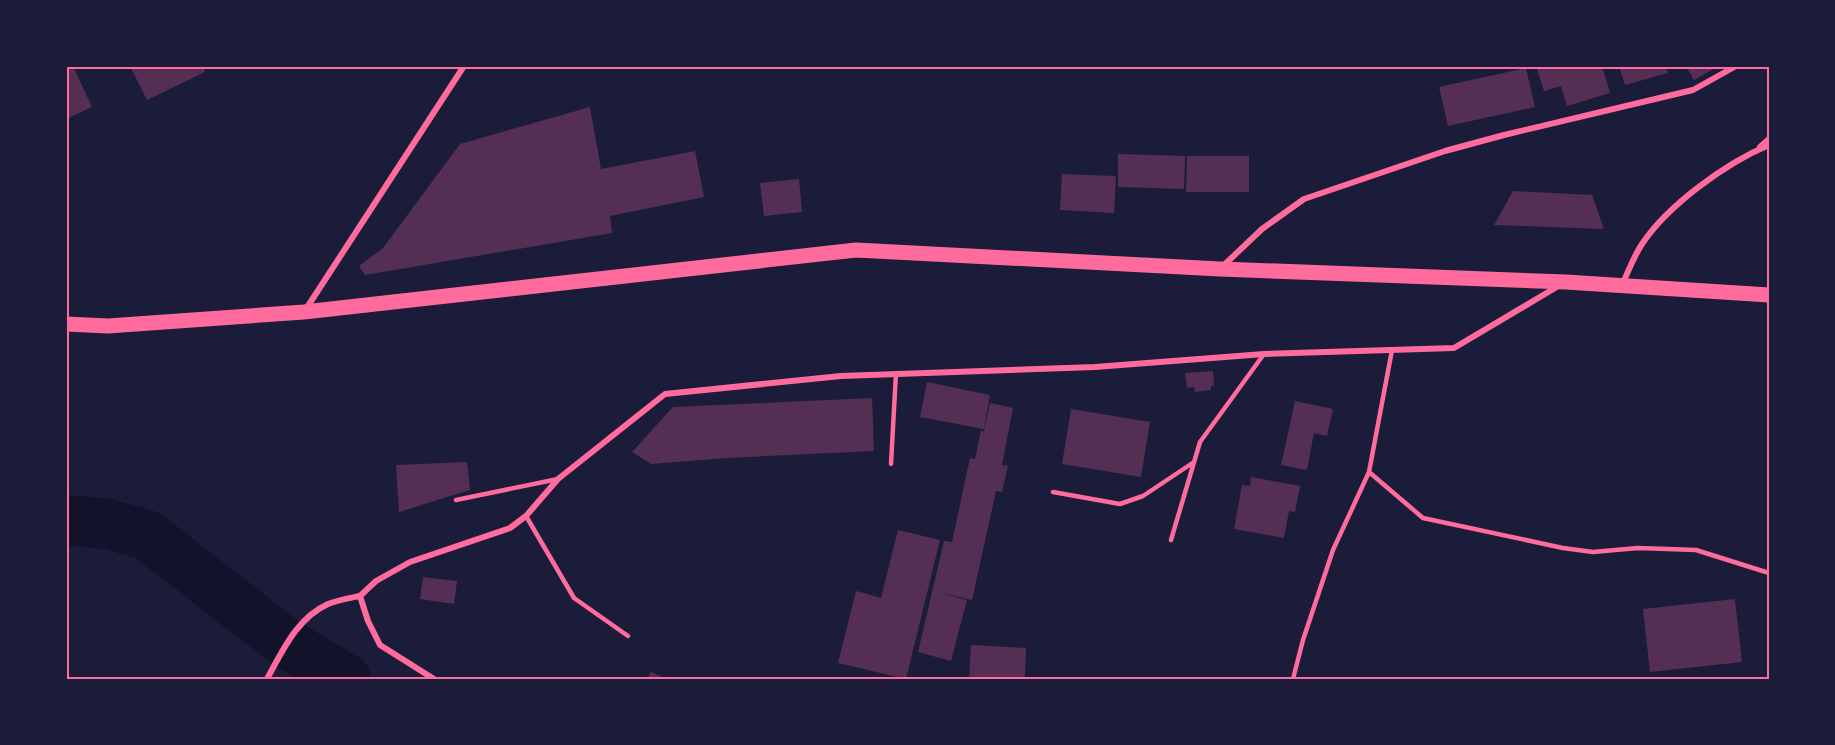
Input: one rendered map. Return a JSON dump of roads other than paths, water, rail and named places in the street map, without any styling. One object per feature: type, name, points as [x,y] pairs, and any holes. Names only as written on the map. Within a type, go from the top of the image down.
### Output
[{"type":"main road","points":[[66,324],[108,326],[304,312],[856,250],[1220,269],[1566,282],[1769,295]]},
{"type":"street","points":[[304,312],[464,66]]},
{"type":"street","points":[[1220,269],[1262,229],[1304,199],[1445,151],[1693,90],[1736,66]]},
{"type":"street","points":[[1757,150],[1769,139]]},
{"type":"street","points":[[1621,286],[1642,244],[1668,214],[1728,167],[1769,145]]},
{"type":"street","points":[[267,679],[286,644],[305,618],[329,603],[360,596],[376,581],[410,562],[510,528],[526,516],[558,479],[664,394],[841,376],[1095,367],[1264,354],[1454,348],[1566,282]]},
{"type":"street","points":[[360,596],[368,621],[380,645],[434,679]]},
{"type":"lane","points":[[1293,679],[1303,640],[1334,550],[1369,472],[1392,350]]},
{"type":"lane","points":[[1171,540],[1200,442],[1264,354]]},
{"type":"lane","points":[[891,464],[896,373]]},
{"type":"lane","points":[[1053,492],[1120,504],[1143,496],[1194,462]]},
{"type":"lane","points":[[1369,472],[1423,518],[1563,548],[1593,552],[1638,548],[1696,550],[1769,573]]},
{"type":"lane","points":[[456,500],[558,479]]},
{"type":"lane","points":[[526,516],[574,598],[627,636]]},
{"type":"waterway","points":[[66,520],[107,524],[147,535],[286,643],[346,679]]}]
